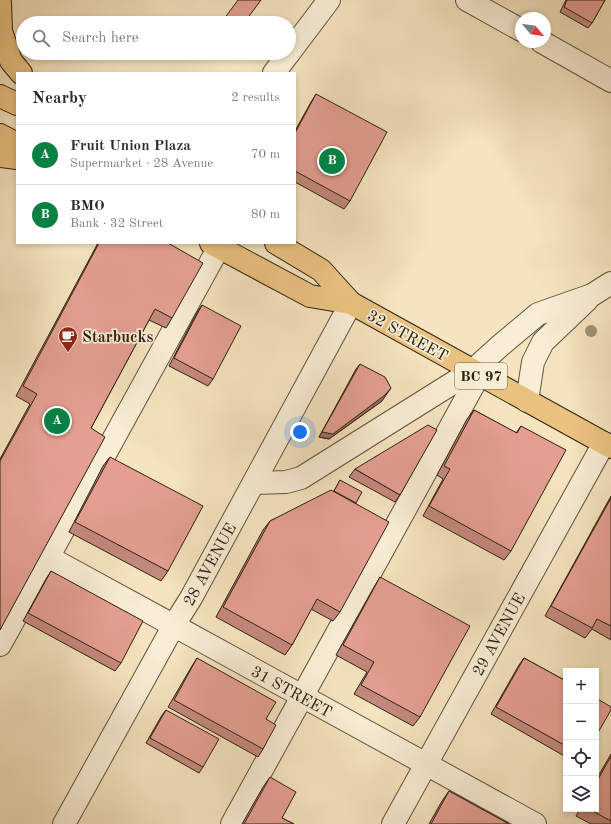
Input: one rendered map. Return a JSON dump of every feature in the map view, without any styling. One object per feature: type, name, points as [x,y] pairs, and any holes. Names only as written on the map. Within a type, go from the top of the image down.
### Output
[{"type":"highway","points":[[0,3],[1,31],[11,61],[20,72]]},
{"type":"highway","points":[[0,96],[16,104]]},
{"type":"highway","points":[[0,135],[16,143]]},
{"type":"highway","points":[[0,156],[16,158]]},
{"type":"highway","name":"32 STREET","points":[[278,244],[321,270],[351,303],[608,445]]},
{"type":"highway","name":"32 STREET","points":[[215,245],[310,296],[351,303]]},
{"type":"street","points":[[296,44],[329,0]]},
{"type":"street","points":[[467,0],[515,27]]},
{"type":"street","points":[[551,47],[611,81]]},
{"type":"street","points":[[275,72],[284,60]]},
{"type":"street","points":[[0,645],[215,245]]},
{"type":"street","points":[[527,401],[534,362],[543,342],[592,295],[611,283]]},
{"type":"street","points":[[232,824],[476,373],[501,345],[538,314],[592,295]]},
{"type":"street","name":"28 AVENUE","points":[[64,824],[174,625],[191,598],[351,303]]},
{"type":"street","points":[[254,483],[286,482],[301,478],[476,373]]},
{"type":"street","name":"29 AVENUE","points":[[393,824],[608,445]]},
{"type":"street","name":"31 STREET","points":[[48,557],[535,824]]},
{"type":"building","points":[[238,0],[261,0],[249,16],[226,16]]},
{"type":"building","points":[[567,0],[605,0],[592,23],[564,7]]},
{"type":"building","points":[[316,94],[387,132],[350,201],[296,172],[296,131]]},
{"type":"building","points":[[98,244],[170,244],[203,263],[172,318],[155,309],[91,428],[105,437],[0,630],[0,461],[37,394],[23,386]]},
{"type":"building","points":[[202,305],[241,326],[213,379],[174,358]]},
{"type":"building","points":[[360,364],[385,377],[391,388],[385,395],[333,434],[322,432]]},
{"type":"building","points":[[474,410],[517,433],[521,426],[566,450],[511,551],[429,506],[450,469],[444,466]]},
{"type":"building","points":[[428,425],[437,430],[400,495],[355,469]]},
{"type":"building","points":[[110,457],[203,506],[168,571],[75,522]]},
{"type":"building","points":[[340,480],[362,492],[356,503],[334,491]]},
{"type":"building","points":[[331,490],[389,522],[340,612],[317,599],[292,645],[223,607],[270,521]]},
{"type":"building","points":[[611,498],[611,626],[597,619],[592,628],[551,606]]},
{"type":"building","points":[[51,571],[143,621],[121,663],[28,613]]},
{"type":"building","points":[[380,577],[470,626],[420,717],[361,685],[374,662],[343,645]]},
{"type":"building","points":[[197,658],[276,702],[266,719],[276,725],[263,749],[174,700]]},
{"type":"building","points":[[524,658],[563,679],[563,744],[496,707]]},
{"type":"building","points":[[599,700],[611,707],[611,710],[599,731]]},
{"type":"building","points":[[166,710],[219,739],[203,767],[150,738]]},
{"type":"building","points":[[611,756],[611,821],[594,812],[599,812],[599,778]]},
{"type":"building","points":[[270,777],[296,792],[282,818],[294,824],[244,824]]},
{"type":"building","points":[[449,791],[509,824],[431,824]]},
{"type":"place","name":"BMO","points":[[332,161]]},
{"type":"place","name":"Starbucks","points":[[68,353]]},
{"type":"place","name":"Fruit Union Plaza","points":[[57,421]]}]
